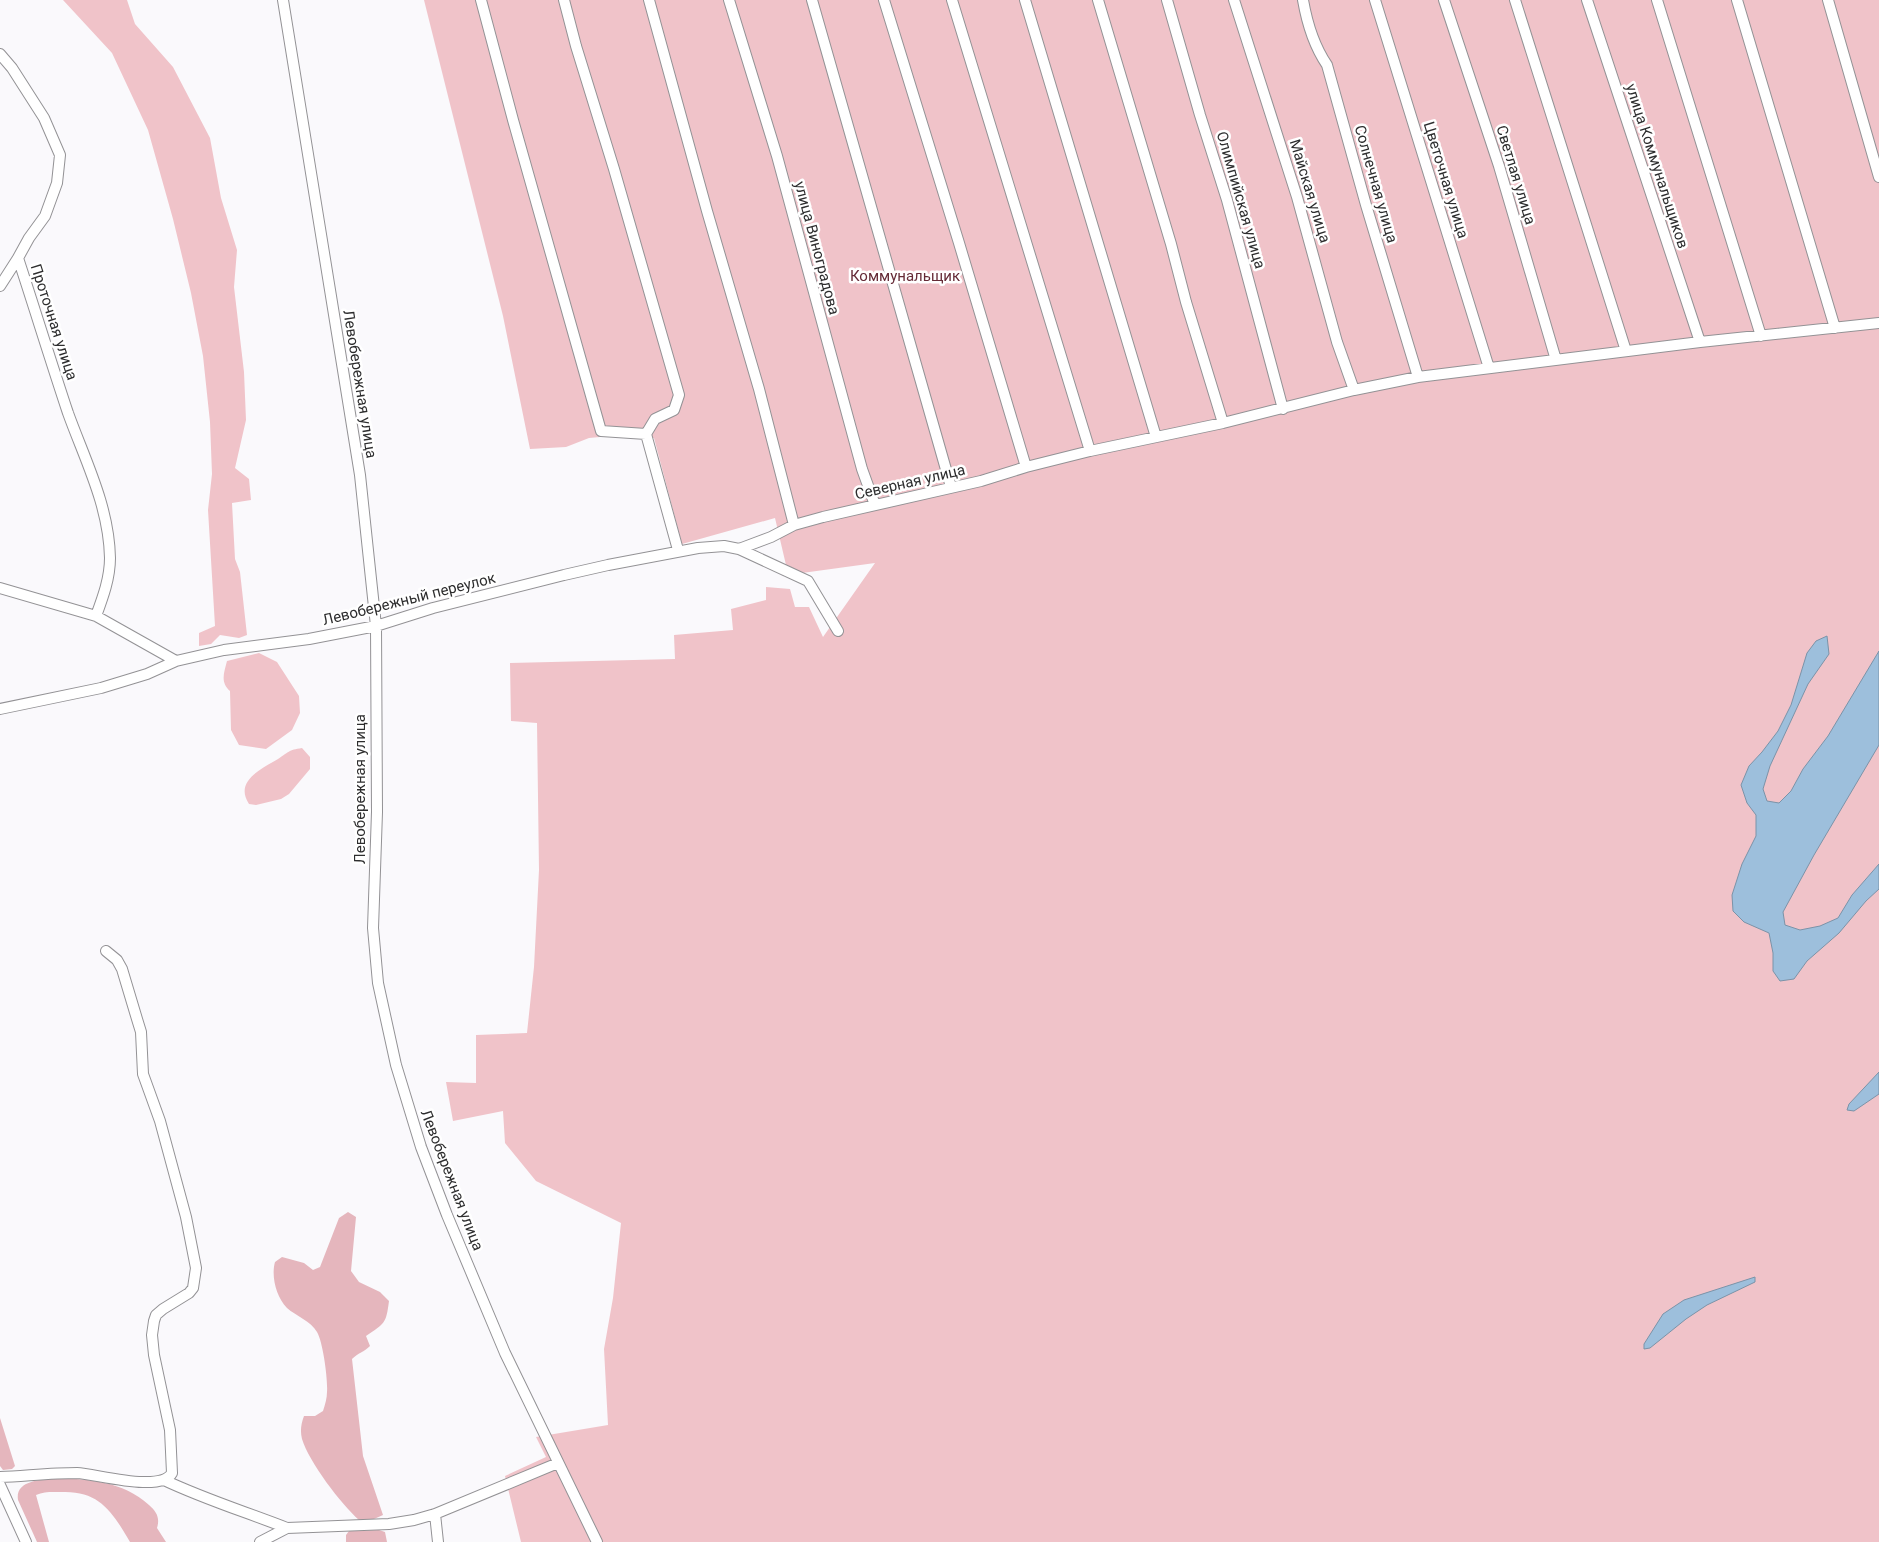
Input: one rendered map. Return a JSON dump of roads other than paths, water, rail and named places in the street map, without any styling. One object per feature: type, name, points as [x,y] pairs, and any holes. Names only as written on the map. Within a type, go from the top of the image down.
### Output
[{"type":"street","name":"Левобережная улица","points":[[283,0],[360,474],[376,626],[376,812],[373,928],[378,983],[396,1066],[420,1147],[493,1326],[597,1542]]},
{"type":"street","points":[[481,0],[601,431],[646,434]]},
{"type":"street","points":[[564,0],[679,395],[674,410],[655,419],[646,434],[678,550]]},
{"type":"street","points":[[649,0],[707,211],[759,389],[794,524]]},
{"type":"street","name":"улица Виноградова","points":[[729,0],[777,156],[862,469],[875,505]]},
{"type":"street","points":[[812,0],[951,487]]},
{"type":"street","points":[[884,0],[1026,467]]},
{"type":"street","points":[[952,0],[1090,451]]},
{"type":"street","points":[[1025,0],[1156,437]]},
{"type":"street","points":[[1098,0],[1223,423]]},
{"type":"street","name":"Олимпийская улица","points":[[1167,0],[1227,200],[1283,409]]},
{"type":"street","name":"Майская улица","points":[[1234,0],[1298,197],[1337,342],[1354,390]]},
{"type":"street","name":"Солнечная улица","points":[[1303,0],[1318,51],[1327,65],[1366,205],[1418,377]]},
{"type":"street","name":"Цветочная улица","points":[[1375,0],[1489,368]]},
{"type":"street","name":"Светлая улица","points":[[1444,0],[1499,166],[1556,360]]},
{"type":"street","points":[[1514,0],[1626,351]]},
{"type":"street","name":"улица Коммунальщиков","points":[[1587,0],[1700,342]]},
{"type":"street","points":[[1657,0],[1761,336]]},
{"type":"street","points":[[1736,0],[1835,328]]},
{"type":"street","points":[[1828,0],[1879,177]]},
{"type":"street","name":"Проточная улица","points":[[0,54],[12,68],[44,118],[60,156],[57,183],[45,216],[29,238],[18,258],[69,414],[100,498],[108,532],[110,559],[106,589],[96,616]]},
{"type":"street","points":[[0,69],[12,68]]},
{"type":"street","points":[[0,286],[18,258]]},
{"type":"street","name":"Северная улица","points":[[739,549],[771,537],[794,524],[981,481],[1026,467],[1090,451],[1223,423],[1354,390],[1418,377],[1700,342],[1879,323]]},
{"type":"street","name":"Левобережный переулок","points":[[0,709],[101,688],[147,674],[176,661],[224,650],[309,639],[376,626],[442,606],[608,565],[678,550],[724,546],[739,549]]},
{"type":"street","points":[[739,549],[808,581],[838,631]]},
{"type":"street","points":[[0,588],[96,616],[176,661]]},
{"type":"street","points":[[0,1477],[77,1473],[145,1482],[164,1480],[170,1476],[173,1469],[170,1430],[154,1355],[152,1335],[156,1315],[189,1293],[193,1288],[196,1268],[186,1216],[163,1130],[143,1074],[141,1032],[122,969],[117,960],[106,951]]},
{"type":"street","points":[[164,1480],[210,1501],[246,1512],[287,1528],[389,1524],[435,1514],[558,1463]]},
{"type":"street","points":[[0,1485],[26,1542]]},
{"type":"street","points":[[435,1514],[438,1542]]},
{"type":"street","points":[[260,1542],[287,1528]]},
{"type":"water","points":[[1827,636],[1829,654],[1808,684],[1770,766],[1763,789],[1767,801],[1779,803],[1791,791],[1803,769],[1828,736],[1879,651],[1879,745],[1814,855],[1783,912],[1785,925],[1800,930],[1820,926],[1838,918],[1852,895],[1879,864],[1879,889],[1866,901],[1839,933],[1807,961],[1794,979],[1780,981],[1773,971],[1773,953],[1769,933],[1744,922],[1733,911],[1732,895],[1742,864],[1756,836],[1756,815],[1747,803],[1741,785],[1749,766],[1778,731],[1791,705],[1807,653],[1816,641]]},
{"type":"water","points":[[1879,1072],[1879,1094],[1854,1111],[1847,1110],[1849,1104]]},
{"type":"water","points":[[1755,1277],[1755,1282],[1707,1305],[1650,1348],[1644,1349],[1644,1344],[1663,1314],[1684,1300]]},
{"type":"park label","name":"Коммунальщик","points":[[905,276]]}]
